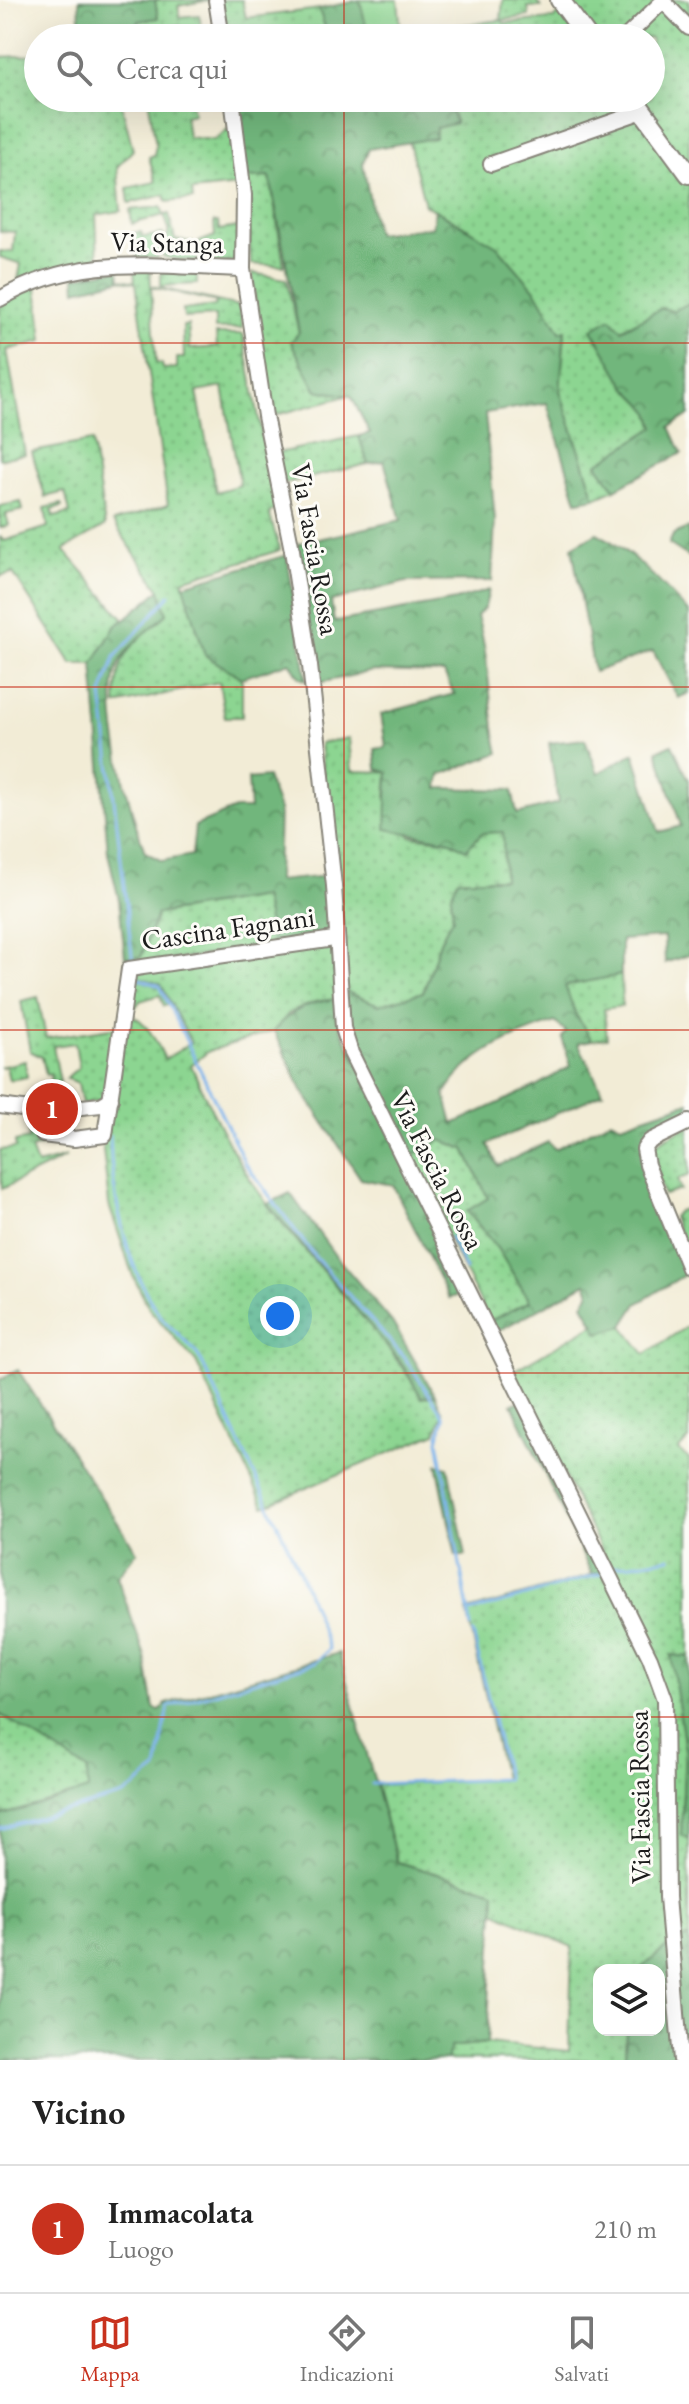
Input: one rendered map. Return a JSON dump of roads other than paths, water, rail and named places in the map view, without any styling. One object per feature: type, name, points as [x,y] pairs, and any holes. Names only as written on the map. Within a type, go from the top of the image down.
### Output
[{"type":"main road","points":[[569,3],[580,24]]},
{"type":"main road","points":[[644,112],[689,174]]},
{"type":"street","points":[[216,0],[220,24]]},
{"type":"street","points":[[639,24],[663,1],[689,28]]},
{"type":"street","name":"Via Fascia Rossa","points":[[234,112],[244,195],[243,269],[265,416],[292,550],[310,666],[334,886],[334,939],[343,1028],[351,1053],[588,1528],[650,1658],[665,1699],[667,1897],[681,2060]]},
{"type":"street","points":[[491,164],[618,112]]},
{"type":"street","name":"Via Stanga","points":[[0,299],[35,283],[119,264],[243,269]]},
{"type":"street","name":"Cascina Fagnani","points":[[111,1099],[129,969],[334,939]]},
{"type":"street","points":[[0,1106],[44,1111],[101,1105],[111,1099]]},
{"type":"street","points":[[43,1135],[74,1139],[105,1135],[111,1099]]},
{"type":"street","points":[[689,1122],[650,1141],[644,1156],[689,1268]]},
{"type":"waterway","points":[[133,964],[102,694],[115,657],[170,595]]},
{"type":"waterway","points":[[134,977],[160,986],[245,1163],[315,1257],[404,1357],[441,1412],[444,1418],[438,1440],[471,1627]]},
{"type":"waterway","points":[[0,1829],[124,1795],[157,1770],[168,1707],[315,1663],[329,1649],[299,1570],[201,1360],[163,1319],[140,1279],[123,1232],[110,1136]]},
{"type":"waterway","points":[[450,1237],[466,1270]]},
{"type":"waterway","points":[[612,1567],[670,1558]]},
{"type":"waterway","points":[[470,1612],[604,1573]]},
{"type":"waterway","points":[[371,1784],[507,1779],[473,1633]]},
{"type":"place","name":"Immacolata","points":[[52,1109]]}]
